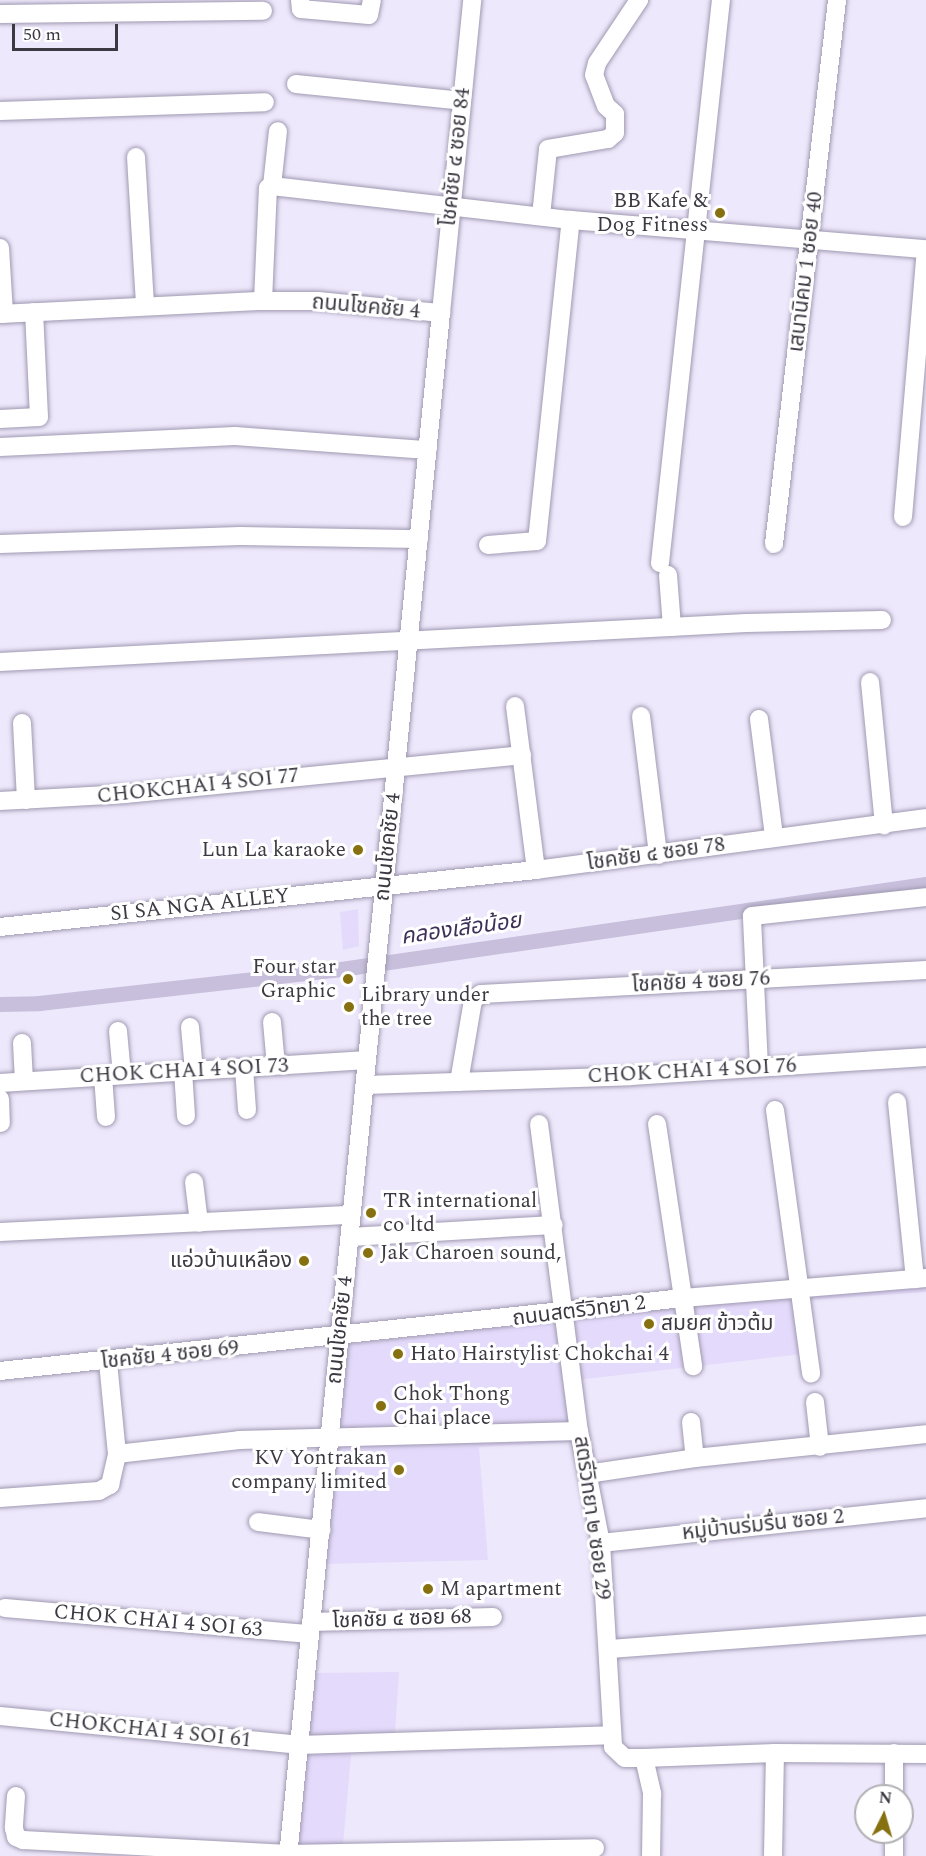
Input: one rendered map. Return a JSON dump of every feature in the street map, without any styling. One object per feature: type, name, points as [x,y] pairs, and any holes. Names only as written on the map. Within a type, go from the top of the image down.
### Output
[{"type":"street","points":[[300,0],[301,9],[369,15],[372,0]]},
{"type":"street","name":"โชคชัย ๔ ซอย 84","points":[[441,313],[472,0]]},
{"type":"street","points":[[541,216],[548,149],[608,139],[615,133],[615,114],[603,99],[594,75],[597,63],[639,0]]},
{"type":"street","points":[[672,627],[664,569],[695,229],[721,0]]},
{"type":"street","name":"เสนานิคม 1 ซอย 40","points":[[774,544],[837,0]]},
{"type":"street","points":[[0,14],[263,11]]},
{"type":"street","points":[[296,84],[462,101]]},
{"type":"street","points":[[0,111],[265,102]]},
{"type":"street","points":[[263,301],[268,188],[272,186],[278,131]]},
{"type":"street","points":[[136,157],[145,306]]},
{"type":"street","points":[[272,186],[572,220],[926,250],[903,517]]},
{"type":"street","points":[[488,545],[537,541],[572,220]]},
{"type":"street","points":[[0,248],[2,314]]},
{"type":"street","name":"ถนนโชคชัย 4","points":[[2,314],[263,301],[318,301],[441,313],[289,1855]]},
{"type":"street","points":[[0,419],[39,417],[34,312]]},
{"type":"street","points":[[0,447],[235,436],[428,450]]},
{"type":"street","points":[[0,544],[240,536],[419,539]]},
{"type":"street","points":[[0,662],[408,643],[672,627],[882,620]]},
{"type":"street","points":[[870,682],[884,825]]},
{"type":"street","points":[[515,706],[536,870]]},
{"type":"street","points":[[641,716],[658,855]]},
{"type":"street","points":[[759,719],[774,836]]},
{"type":"street","points":[[22,723],[26,800]]},
{"type":"street","name":"CHOKCHAI 4 SOI 77","points":[[0,801],[126,794],[396,765],[522,755]]},
{"type":"street","name":"โชคชัย ๔ ซอย 78","points":[[384,885],[658,855],[774,836],[884,825],[926,818]]},
{"type":"street","name":"SI SA NGA ALLEY","points":[[8,926],[384,885]]},
{"type":"street","points":[[759,1067],[752,979],[752,916],[926,897]]},
{"type":"street","name":"โชคชัย 4 ซอย 76","points":[[459,1082],[476,996],[926,970]]},
{"type":"street","points":[[272,1022],[276,1065]]},
{"type":"street","points":[[186,1116],[190,1027]]},
{"type":"street","points":[[118,1031],[122,1075]]},
{"type":"street","points":[[22,1043],[24,1081]]},
{"type":"street","name":"CHOK CHAI 4 SOI 76","points":[[365,1085],[926,1057]]},
{"type":"street","name":"CHOK CHAI 4 SOI 73","points":[[0,1083],[367,1060]]},
{"type":"street","points":[[244,1068],[247,1110]]},
{"type":"street","points":[[103,1076],[106,1117]]},
{"type":"street","points":[[0,1099],[1,1123]]},
{"type":"street","points":[[897,1102],[920,1278]]},
{"type":"street","points":[[775,1110],[812,1374]]},
{"type":"street","name":"สตรีวิทยา ๒ ซอย 29","points":[[539,1124],[554,1225],[579,1431],[601,1543],[609,1649],[611,1735],[613,1747],[620,1756],[644,1758]]},
{"type":"street","points":[[657,1124],[693,1366]]},
{"type":"street","points":[[194,1182],[199,1222]]},
{"type":"street","points":[[0,1232],[352,1215]]},
{"type":"street","points":[[350,1237],[554,1225]]},
{"type":"street","name":"ถนนสตรีวิทยา 2","points":[[340,1336],[564,1313],[683,1298],[801,1290],[920,1278]]},
{"type":"street","name":"โชคชัย 4 ซอย 69","points":[[0,1371],[108,1362],[340,1336]]},
{"type":"street","points":[[0,1498],[99,1491],[110,1485],[115,1474],[117,1454],[108,1362]]},
{"type":"street","points":[[815,1402],[820,1447]]},
{"type":"street","points":[[691,1422],[695,1458]]},
{"type":"street","points":[[117,1454],[239,1440],[579,1431]]},
{"type":"street","points":[[587,1474],[695,1458],[820,1447],[926,1434]]},
{"type":"street","name":"หมู่บ้านร่มรื่น ซอย 2","points":[[601,1543],[926,1508]]},
{"type":"street","points":[[258,1522],[321,1530]]},
{"type":"street","name":"CHOK CHAI 4 SOI 63","points":[[5,1608],[311,1628]]},
{"type":"street","name":"โชคชัย ๔ ซอย 68","points":[[311,1628],[493,1617]]},
{"type":"street","points":[[609,1649],[926,1625]]},
{"type":"street","name":"CHOKCHAI 4 SOI 61","points":[[0,1716],[299,1745],[611,1735]]},
{"type":"street","points":[[773,1856],[775,1753]]},
{"type":"street","points":[[651,1856],[652,1794],[644,1758],[775,1753],[926,1754]]},
{"type":"street","points":[[894,1753],[894,1784]]},
{"type":"street","points":[[16,1796],[14,1828],[16,1837],[23,1840],[289,1855],[595,1848]]},
{"type":"shaded area","points":[[358,909],[359,946],[343,950],[340,912]]},
{"type":"shaded area","points":[[926,1286],[926,1292],[795,1301],[802,1354],[568,1381],[572,1442],[479,1447],[488,1560],[324,1564],[349,1344],[787,1296]]},
{"type":"shaded area","points":[[399,1672],[395,1733],[353,1733],[342,1856],[295,1856],[312,1673]]},
{"type":"waterway","name":"คลองเสือน้อย","points":[[0,1004],[39,1003],[341,969],[926,884]]},
{"type":"place","name":"BB Kafe & Dog Fitness","points":[[720,213]]},
{"type":"place","name":"Lun La karaoke","points":[[358,850]]},
{"type":"place","name":"Four star Graphic","points":[[348,979]]},
{"type":"place","name":"Library under the tree","points":[[349,1007]]},
{"type":"place","name":"TR international co ltd","points":[[371,1213]]},
{"type":"place","name":"Jak Charoen sound,","points":[[368,1253]]},
{"type":"place","name":"แอ่วบ้านเหลือง","points":[[304,1261]]},
{"type":"place","name":"สมยศ ข้าวต้ม","points":[[649,1324]]},
{"type":"place","name":"Hato Hairstylist Chokchai 4","points":[[398,1354]]},
{"type":"place","name":"Chok Thong Chai place","points":[[381,1406]]},
{"type":"place","name":"KV Yontrakan company limited","points":[[399,1470]]},
{"type":"place","name":"M apartment","points":[[428,1589]]}]
